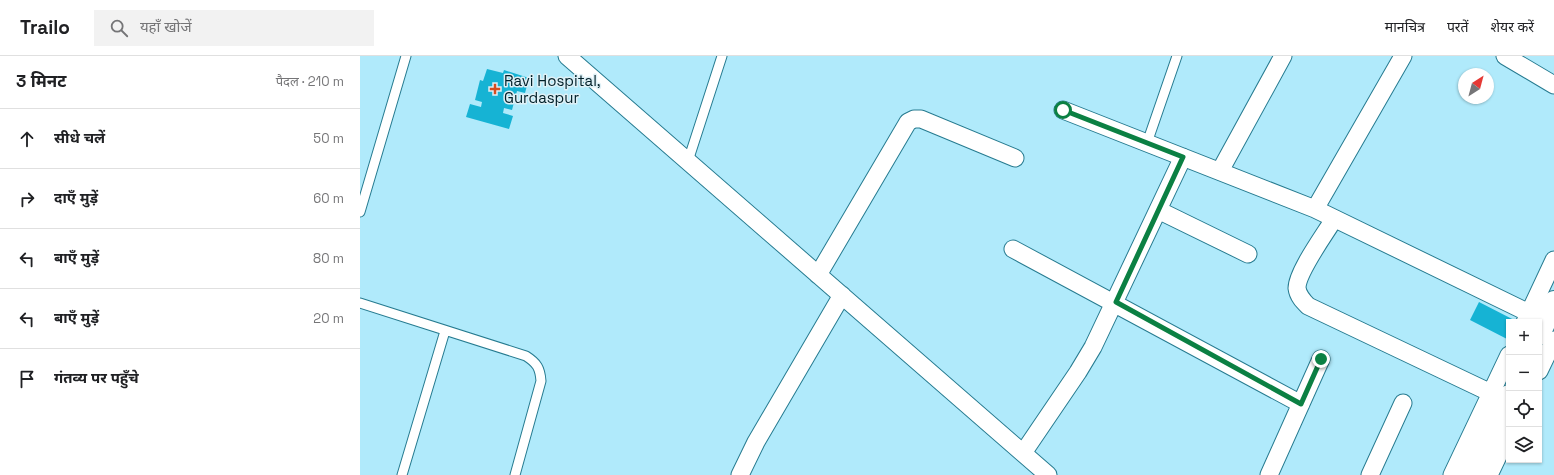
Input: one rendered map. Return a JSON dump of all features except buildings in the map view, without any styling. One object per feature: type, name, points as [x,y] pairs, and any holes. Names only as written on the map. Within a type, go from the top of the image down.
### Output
[{"type":"main road","points":[[1542,328],[1554,302]]},
{"type":"main road","points":[[1472,475],[1500,395]]},
{"type":"street","points":[[567,56],[1048,475]]},
{"type":"street","points":[[1220,171],[1283,56]]},
{"type":"street","points":[[1315,209],[1403,56]]},
{"type":"street","points":[[1505,56],[1554,85]]},
{"type":"street","points":[[1063,110],[1315,209],[1527,317],[1554,260]]},
{"type":"street","points":[[818,274],[908,122],[914,119],[921,119],[1015,158]]},
{"type":"street","points":[[1023,453],[1078,372],[1116,302],[1183,157]]},
{"type":"street","points":[[1158,210],[1248,254]]},
{"type":"street","points":[[1334,219],[1300,275],[1297,288],[1301,300],[1308,306],[1500,395]]},
{"type":"street","points":[[1013,249],[1116,302],[1301,404]]},
{"type":"street","points":[[740,475],[756,442],[842,296]]},
{"type":"street","points":[[1542,365],[1554,340]]},
{"type":"street","points":[[1270,475],[1321,359]]},
{"type":"street","points":[[1452,475],[1500,395],[1506,368]]},
{"type":"street","points":[[1370,475],[1403,403]]},
{"type":"street","points":[[1488,475],[1506,439]]},
{"type":"lane","points":[[361,207],[406,56]]},
{"type":"lane","points":[[688,161],[722,56]]},
{"type":"lane","points":[[1147,143],[1177,56]]},
{"type":"lane","points":[[360,303],[526,356],[535,362],[540,369],[541,381],[515,475]]},
{"type":"lane","points":[[402,475],[445,330]]},
{"type":"place","name":"Ravi Hospital, Gurdaspur","points":[[495,89]]},
{"type":"route","points":[[1063,110],[1183,157],[1116,302],[1301,404],[1321,359]]}]
